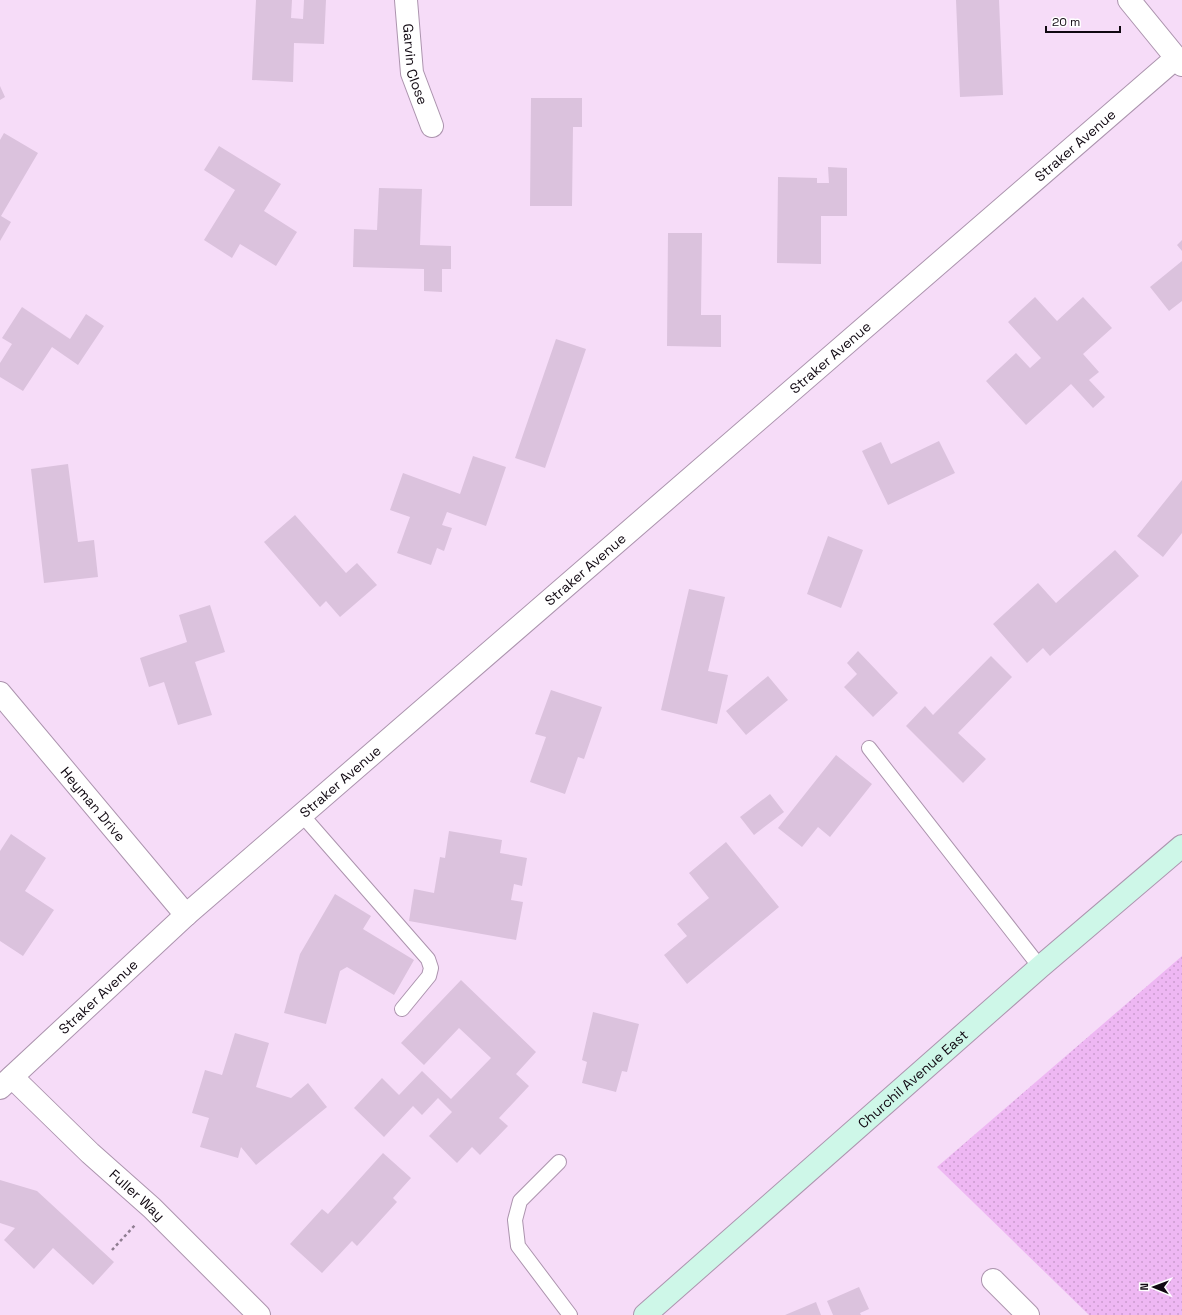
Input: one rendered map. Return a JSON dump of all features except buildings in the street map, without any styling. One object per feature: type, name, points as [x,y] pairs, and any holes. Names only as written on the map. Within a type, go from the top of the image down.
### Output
[{"type":"main road","name":"Churchil Avenue East","points":[[645,1315],[1040,967],[1182,846]]},
{"type":"street","name":"Garvin Close","points":[[406,0],[412,73],[432,126]]},
{"type":"street","points":[[1129,0],[1179,61]]},
{"type":"street","name":"Straker Avenue","points":[[6,1082],[186,916],[302,815],[1179,61]]},
{"type":"street","name":"Heyman Drive","points":[[0,693],[186,916]]},
{"type":"street","name":"Fuller Way","points":[[6,1082],[152,1208],[259,1315]]},
{"type":"street","points":[[993,1280],[1028,1315]]},
{"type":"lane","points":[[869,748],[1040,967]]},
{"type":"lane","points":[[302,815],[428,959],[431,968],[429,976],[402,1009]]},
{"type":"lane","points":[[559,1162],[520,1201],[515,1220],[518,1246],[570,1315]]},
{"type":"path","points":[[112,1250],[152,1208]]},
{"type":"shaded area","points":[[1182,956],[1182,1315],[1089,1315],[937,1167]]}]
